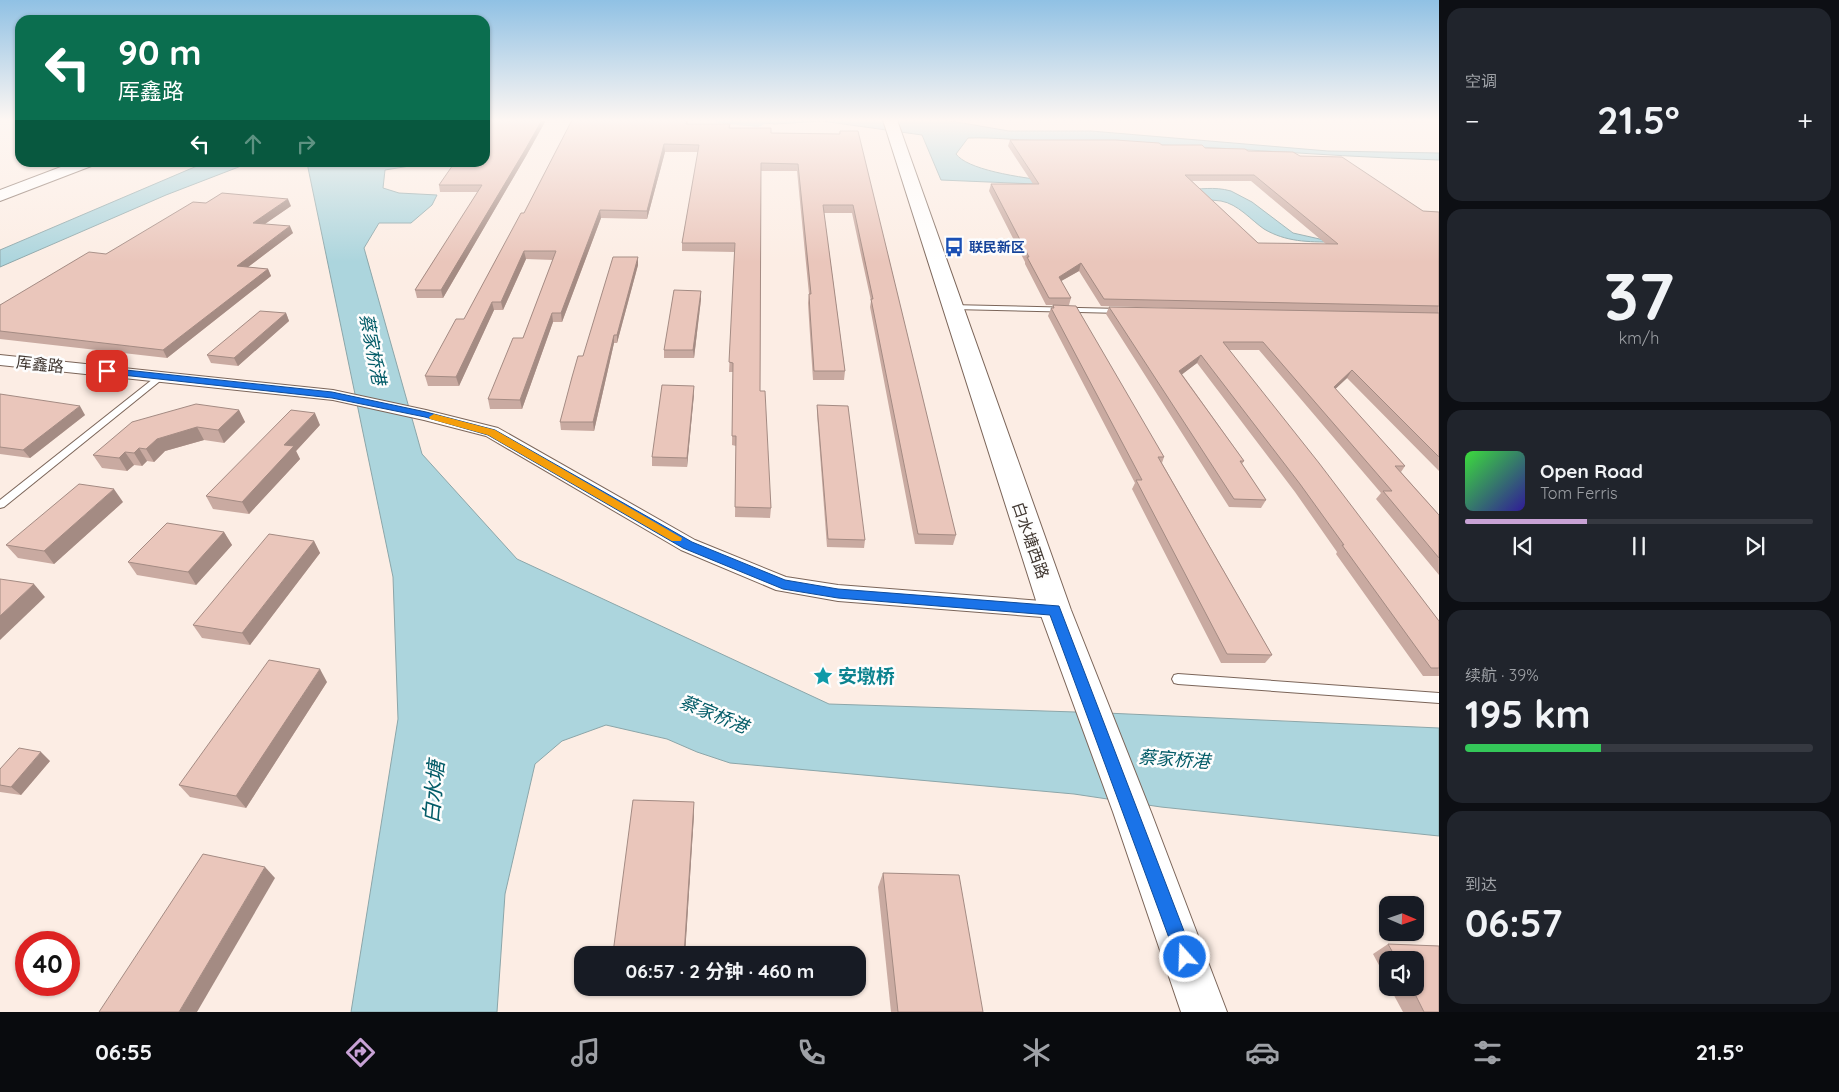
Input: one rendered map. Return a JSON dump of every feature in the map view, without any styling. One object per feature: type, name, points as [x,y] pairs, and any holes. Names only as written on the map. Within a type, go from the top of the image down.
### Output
[{"type":"street","points":[[0,196],[75,167]]},
{"type":"street","name":"白水塘西路","points":[[906,167],[1055,610],[1132,812],[1204,1012]]},
{"type":"street","name":"厍鑫路","points":[[0,360],[332,395],[426,415],[492,432],[688,545],[783,584],[838,593],[1055,610]]},
{"type":"lane","points":[[953,307],[1134,311]]},
{"type":"lane","points":[[0,505],[160,376]]},
{"type":"lane","points":[[1178,679],[1439,698]]},
{"type":"water","points":[[194,167],[238,167],[166,195],[0,267],[0,250]]},
{"type":"water","points":[[308,167],[402,167],[385,170],[383,188],[399,193],[437,195],[432,205],[411,223],[379,223],[364,248],[422,454],[517,559],[829,704],[1106,713],[1439,728],[1439,836],[1161,807],[1074,794],[730,763],[667,739],[606,725],[562,741],[535,764],[505,894],[497,1012],[351,1012],[398,719],[393,577]]},
{"type":"water","points":[[936,167],[980,167],[1027,178],[1063,182],[1134,187],[1213,188],[1231,191],[1252,202],[1293,233],[1333,242],[1306,241],[1281,237],[1264,229],[1233,205],[1221,201],[1059,185],[941,180]]},
{"type":"building","points":[[451,167],[515,167],[441,290],[415,290],[482,185],[439,185]]},
{"type":"building","points":[[548,167],[658,167],[647,211],[600,210],[561,313],[552,313],[520,400],[488,399],[513,338],[523,338],[556,251],[524,251],[501,302],[492,302],[456,377],[425,376],[456,319],[464,319],[521,213],[524,213]]},
{"type":"building","points":[[695,167],[761,167],[760,391],[765,391],[771,508],[735,507],[736,436],[732,436],[733,363],[729,362],[735,243],[682,243]]},
{"type":"building","points":[[798,167],[867,167],[956,535],[918,534],[853,205],[823,205],[845,371],[814,371],[809,294],[811,294]]},
{"type":"building","points":[[1028,167],[1357,167],[1423,211],[1439,212],[1439,306],[1104,299],[1081,263],[1059,277],[1071,298],[1049,298],[991,184],[1039,184]],"holes":[[[1185,175],[1254,175],[1338,244],[1258,243]]]},
{"type":"building","points":[[222,193],[288,199],[253,223],[290,226],[237,266],[268,269],[163,350],[0,331],[0,305],[89,252],[106,254],[193,202],[206,203]]},
{"type":"building","points":[[613,257],[638,257],[617,335],[614,335],[593,422],[560,422],[578,356],[583,356]]},
{"type":"building","points":[[674,290],[701,291],[693,350],[664,350]]},
{"type":"building","points":[[1053,305],[1076,306],[1164,457],[1158,457],[1272,655],[1227,654],[1136,480],[1142,480],[1051,308],[1054,308]]},
{"type":"building","points":[[1109,307],[1439,313],[1439,457],[1352,370],[1334,387],[1405,466],[1395,466],[1439,515],[1439,558],[1383,491],[1392,491],[1263,342],[1223,342],[1319,463],[1439,621],[1439,668],[1431,668],[1300,484],[1201,355],[1179,371],[1244,461],[1240,461],[1266,500],[1234,499]]},
{"type":"building","points":[[260,311],[286,313],[234,358],[207,355]]},
{"type":"building","points":[[662,385],[694,386],[687,458],[652,457]]},
{"type":"building","points":[[0,394],[80,406],[23,450],[0,447]]},
{"type":"building","points":[[196,404],[239,410],[218,430],[197,427],[157,439],[146,449],[139,448],[134,453],[125,452],[119,458],[93,455],[132,422]]},
{"type":"building","points":[[817,405],[848,406],[865,540],[828,539]]},
{"type":"building","points":[[291,410],[315,413],[284,445],[294,446],[242,502],[206,496]]},
{"type":"building","points":[[79,484],[114,489],[44,551],[6,545]]},
{"type":"building","points":[[167,523],[224,532],[188,572],[128,562]]},
{"type":"building","points":[[269,534],[314,541],[242,633],[193,625]]},
{"type":"building","points":[[0,579],[34,584],[0,616]]},
{"type":"building","points":[[269,660],[320,669],[236,796],[179,785]]},
{"type":"building","points":[[19,748],[41,752],[11,787],[0,785],[0,769]]},
{"type":"building","points":[[633,800],[694,802],[685,946],[614,946]]},
{"type":"building","points":[[203,854],[265,867],[179,1012],[99,1012]]},
{"type":"building","points":[[883,873],[959,875],[983,1012],[898,1012]]},
{"type":"building","points":[[1388,944],[1439,946],[1439,1012],[1424,1012],[1416,996],[1424,996],[1424,951],[1392,951]]},
{"type":"slow traffic","points":[[434,417],[492,432],[676,538]]},
{"type":"place","name":"联民新区","points":[[954,247]]},
{"type":"place","name":"安墩桥","points":[[823,676]]},
{"type":"route","points":[[107,371],[332,395],[426,415],[492,432],[688,545],[783,584],[838,593],[1055,610],[1185,957]]},
{"type":"water label","name":"蔡家桥港","points":[[373,349]]},
{"type":"water label","name":"蔡家桥港","points":[[714,714]]},
{"type":"water label","name":"蔡家桥港","points":[[1174,759]]},
{"type":"water label","name":"白水塘","points":[[433,792]]}]
